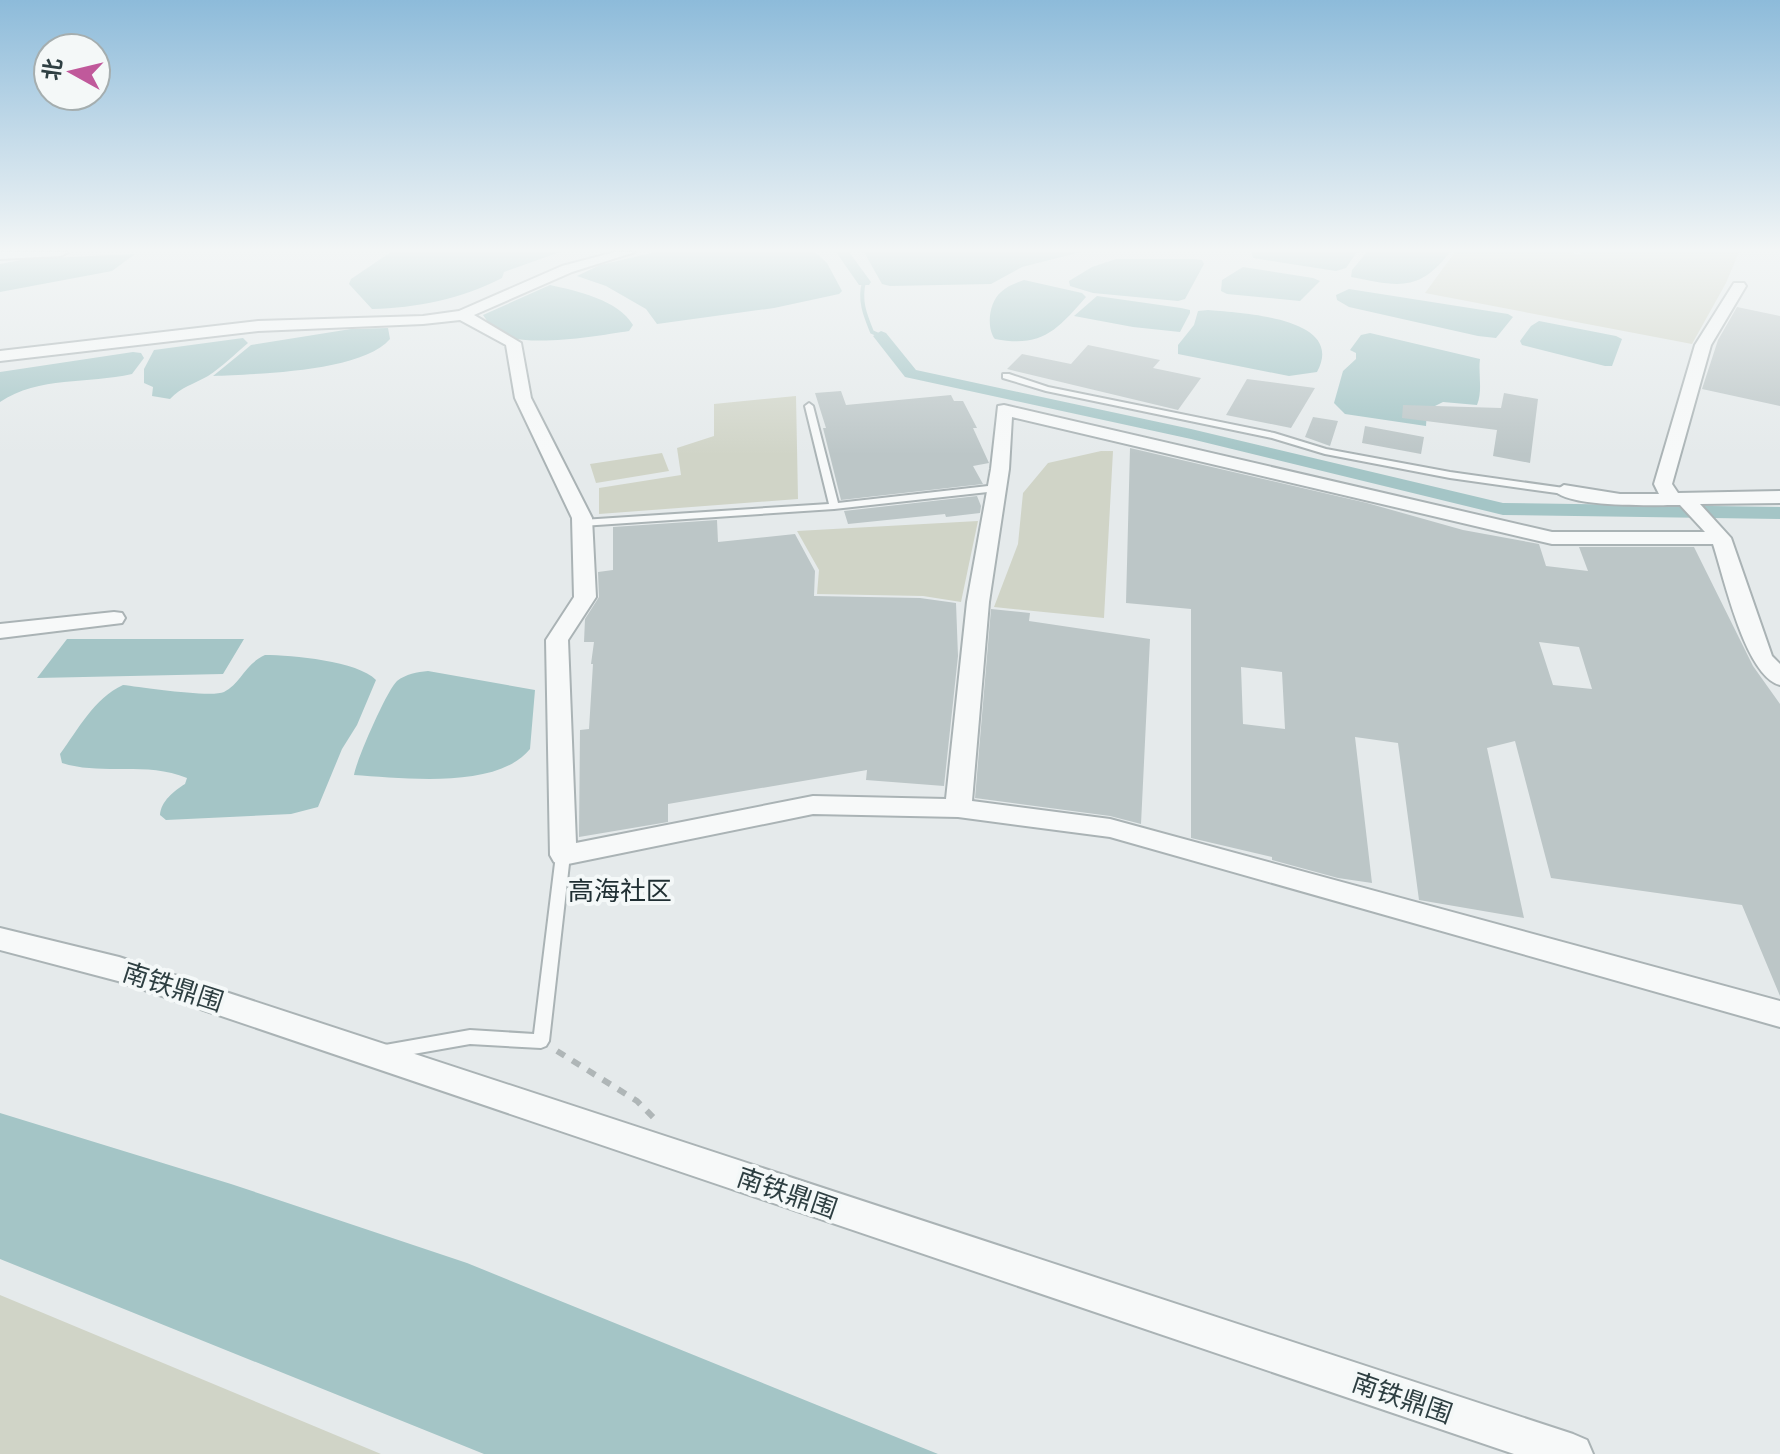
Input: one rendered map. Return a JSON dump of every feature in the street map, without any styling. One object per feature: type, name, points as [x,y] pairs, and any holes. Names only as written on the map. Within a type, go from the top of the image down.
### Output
[{"type":"street","points":[[0,356],[258,326],[424,320]]},
{"type":"street","points":[[471,320],[513,343],[523,398],[582,523],[585,597],[557,640],[563,855],[813,805],[958,808],[1110,828],[1780,1014]]},
{"type":"street","points":[[1718,320],[1703,345],[1663,484],[1696,514],[1762,658],[1780,678]]},
{"type":"street","points":[[958,808],[978,602],[997,488],[1004,410],[1468,521],[1552,538],[1780,497]]},
{"type":"street","points":[[1564,491],[1696,514]]},
{"type":"street","points":[[0,631],[114,618]]},
{"type":"street","name":"南铁鼎围","points":[[0,939],[119,969],[1573,1454]]},
{"type":"lane","points":[[1006,376],[1046,389],[1274,436],[1325,451],[1450,475],[1564,491]]},
{"type":"lane","points":[[809,406],[834,506]]},
{"type":"lane","points":[[582,523],[834,506],[997,488]]},
{"type":"lane","points":[[373,1054],[470,1037],[541,1041],[563,855]]},
{"type":"path","points":[[541,1041],[637,1101],[667,1132]]},
{"type":"shaded area","points":[[1566,320],[1705,320],[1692,344]]},
{"type":"shaded area","points":[[796,396],[798,499],[599,514],[599,488],[681,475],[677,448],[714,436],[714,404]]},
{"type":"shaded area","points":[[1113,451],[1104,618],[994,607],[1018,544],[1023,493],[1048,463]]},
{"type":"shaded area","points":[[662,453],[669,471],[596,483],[590,464]]},
{"type":"shaded area","points":[[978,521],[961,602],[923,596],[817,594],[819,570],[797,531]]},
{"type":"shaded area","points":[[0,1295],[381,1454],[0,1454]]},
{"type":"water","points":[[486,320],[629,320],[633,325],[629,331],[544,341],[512,338],[492,328]]},
{"type":"water","points":[[654,320],[687,320],[657,324]]},
{"type":"water","points":[[1065,320],[1047,334],[1025,341],[995,339],[990,322]]},
{"type":"water","points":[[1095,320],[1186,320],[1180,332]]},
{"type":"water","points":[[1195,320],[1286,322],[1304,329],[1317,340],[1322,354],[1317,372],[1289,376],[1178,354],[1178,345]]},
{"type":"water","points":[[1406,320],[1511,320],[1496,338]]},
{"type":"water","points":[[1539,321],[1622,339],[1612,366],[1522,345],[1520,341]]},
{"type":"water","points":[[388,328],[390,339],[376,350],[333,365],[213,376],[251,345],[351,329]]},
{"type":"water","points":[[1370,333],[1480,359],[1477,405],[1443,402],[1427,410],[1426,426],[1345,414],[1334,403],[1343,371],[1356,359],[1356,353],[1350,350],[1361,335]]},
{"type":"water","points":[[243,338],[248,343],[223,365],[170,399],[152,396],[153,387],[144,383],[144,369],[154,350]]},
{"type":"water","points":[[141,353],[144,358],[132,374],[47,384],[0,402],[0,372]]},
{"type":"water","points":[[67,639],[244,639],[223,674],[37,678]]},
{"type":"water","points":[[265,655],[340,664],[367,673],[376,680],[318,807],[291,814],[166,820],[160,815],[165,801],[185,784],[187,778],[156,770],[78,767],[62,763],[60,754],[87,715],[103,698],[123,685],[217,694],[235,684],[253,663]]},
{"type":"water","points":[[428,671],[535,690],[530,749],[515,762],[473,776],[423,779],[354,775],[372,726],[392,687],[404,677]]},
{"type":"water","points":[[0,1113],[231,1184],[467,1263],[938,1454],[484,1454],[0,1259]]},
{"type":"building","points":[[1730,320],[1780,320],[1780,406],[1702,389],[1718,340]]},
{"type":"building","points":[[1088,345],[1160,360],[1153,368],[1201,378],[1178,410],[1007,369],[1022,354],[1071,364]]},
{"type":"building","points":[[1247,379],[1315,388],[1291,428],[1226,415]]},
{"type":"building","points":[[841,391],[846,405],[951,395],[954,401],[963,401],[977,428],[973,428],[989,463],[973,466],[983,484],[841,500],[823,428],[826,428],[815,393]]},
{"type":"building","points":[[1504,393],[1538,399],[1530,463],[1493,456],[1497,430],[1402,418],[1403,405],[1501,408]]},
{"type":"building","points":[[1313,417],[1338,421],[1330,446],[1305,437]]},
{"type":"building","points":[[1365,426],[1424,437],[1421,454],[1362,443]]},
{"type":"building","points":[[1130,448],[1367,503],[1463,530],[1539,544],[1546,566],[1588,571],[1579,547],[1694,547],[1753,666],[1780,704],[1780,996],[1742,905],[1551,878],[1515,741],[1487,748],[1524,918],[1419,900],[1398,743],[1355,737],[1372,883],[1338,878],[1272,860],[1272,857],[1191,838],[1191,609],[1126,603]],"holes":[[[1539,642],[1579,647],[1592,689],[1553,685]],[[1241,667],[1282,672],[1285,729],[1243,724]]]},
{"type":"building","points":[[977,496],[980,513],[946,517],[945,514],[848,524],[844,511]]},
{"type":"building","points":[[717,520],[718,542],[795,534],[815,571],[814,596],[920,598],[956,603],[958,656],[944,786],[866,780],[867,770],[668,804],[668,822],[579,837],[580,730],[589,729],[594,642],[584,642],[585,619],[599,597],[598,572],[613,570],[613,527]]},
{"type":"building","points":[[991,609],[1030,613],[1029,621],[1150,639],[1141,824],[1110,816],[975,798]]},
{"type":"waterway","points":[[868,320],[872,332],[881,336]]},
{"type":"waterway","points":[[881,336],[911,374],[1191,434],[1503,509],[1780,513]]},
{"type":"district","name":"高海社区","points":[[620,891]]}]
